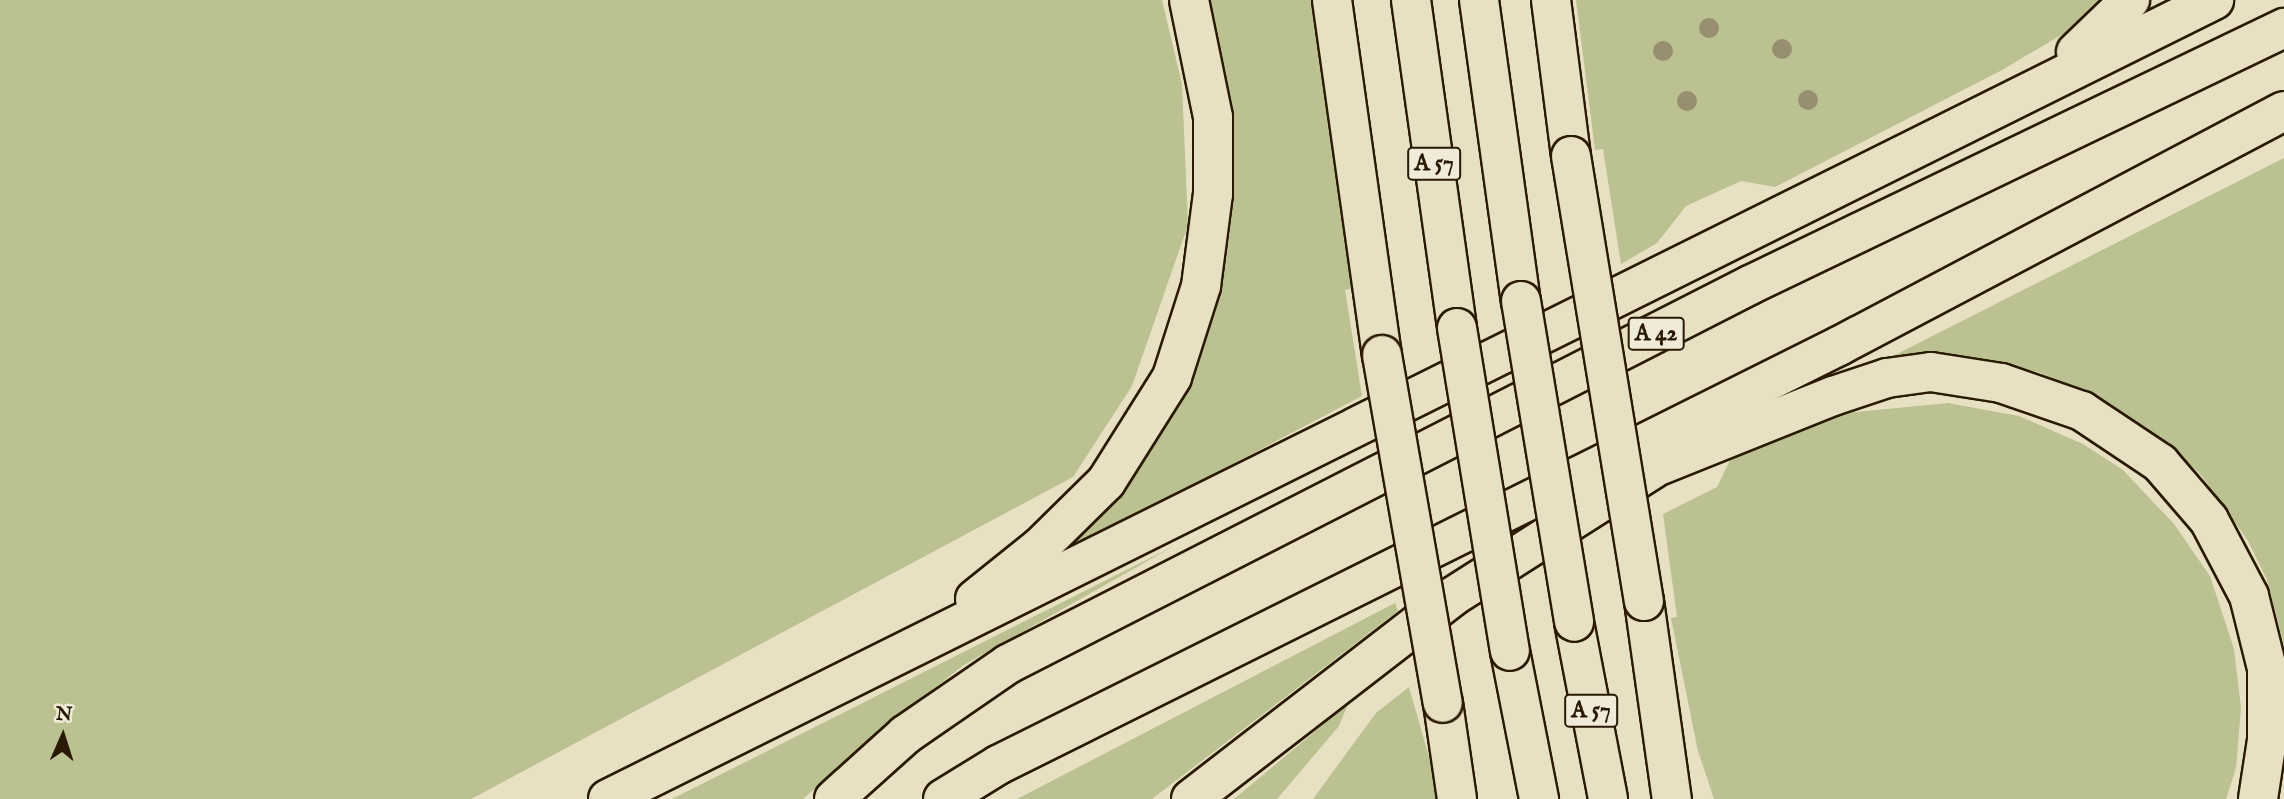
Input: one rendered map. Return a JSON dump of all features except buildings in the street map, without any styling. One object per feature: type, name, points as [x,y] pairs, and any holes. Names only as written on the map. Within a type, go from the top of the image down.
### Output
[{"type":"highway","points":[[916,646],[1040,547],[1106,482],[1172,377],[1201,286],[1213,194],[1213,117],[1189,0]]},
{"type":"highway","points":[[1332,0],[1382,355],[1443,703],[1457,799]]},
{"type":"highway","name":"A 57","points":[[1411,0],[1457,328],[1510,651],[1539,799]]},
{"type":"highway","name":"A 57","points":[[1479,0],[1521,301],[1574,622],[1608,799]]},
{"type":"highway","points":[[1551,0],[1571,156],[1663,718],[1672,799]]},
{"type":"highway","points":[[2036,87],[2115,18],[2130,0]]},
{"type":"highway","points":[[608,799],[2214,0]]},
{"type":"highway","name":"A 42","points":[[834,799],[905,735],[1008,664],[1287,519],[1505,414],[1750,285],[2284,28]]},
{"type":"highway","points":[[943,799],[998,765],[1839,346],[2284,111]]},
{"type":"highway","points":[[1191,799],[1452,597],[1839,346]]},
{"type":"highway","points":[[1653,468],[1833,396],[1887,378],[1920,374],[2001,383],[2082,411],[2160,463],[2209,520],[2249,596],[2267,668],[2267,740],[2258,799]]},
{"type":"highway","points":[[1663,718],[1681,751],[1694,799]]},
{"type":"green space","points":[[0,0],[1162,0],[1182,84],[1188,225],[1132,386],[1073,477],[471,799],[0,799]]},
{"type":"green space","points":[[1210,0],[1314,0],[1353,288],[1345,290],[1362,396],[1059,555],[1214,308],[1229,239],[1234,171],[1229,94]]},
{"type":"green space","points":[[1576,0],[2098,0],[2063,34],[2002,70],[1775,187],[1741,181],[1686,206],[1657,243],[1621,264],[1603,149],[1595,150]]},
{"type":"green space","points":[[2284,158],[2284,645],[2267,580],[2248,541],[2201,475],[2172,447],[2111,404],[2038,372],[1969,359],[1893,356]]},
{"type":"green space","points":[[1948,403],[2019,416],[2083,444],[2123,470],[2174,524],[2210,576],[2234,649],[2241,708],[2236,768],[2226,799],[1714,799],[1698,751],[1671,618],[1677,617],[1663,514],[1717,487],[1730,460],[1780,433],[1835,414]]},
{"type":"green space","points":[[1172,547],[964,665],[884,727],[803,799],[672,799]]},
{"type":"green space","points":[[1395,603],[1398,611],[1152,799],[1017,799]]},
{"type":"green space","points":[[1409,687],[1441,799],[1313,799],[1376,713]]},
{"type":"green space","points":[[1348,704],[1339,726],[1277,799],[1234,799]]}]
